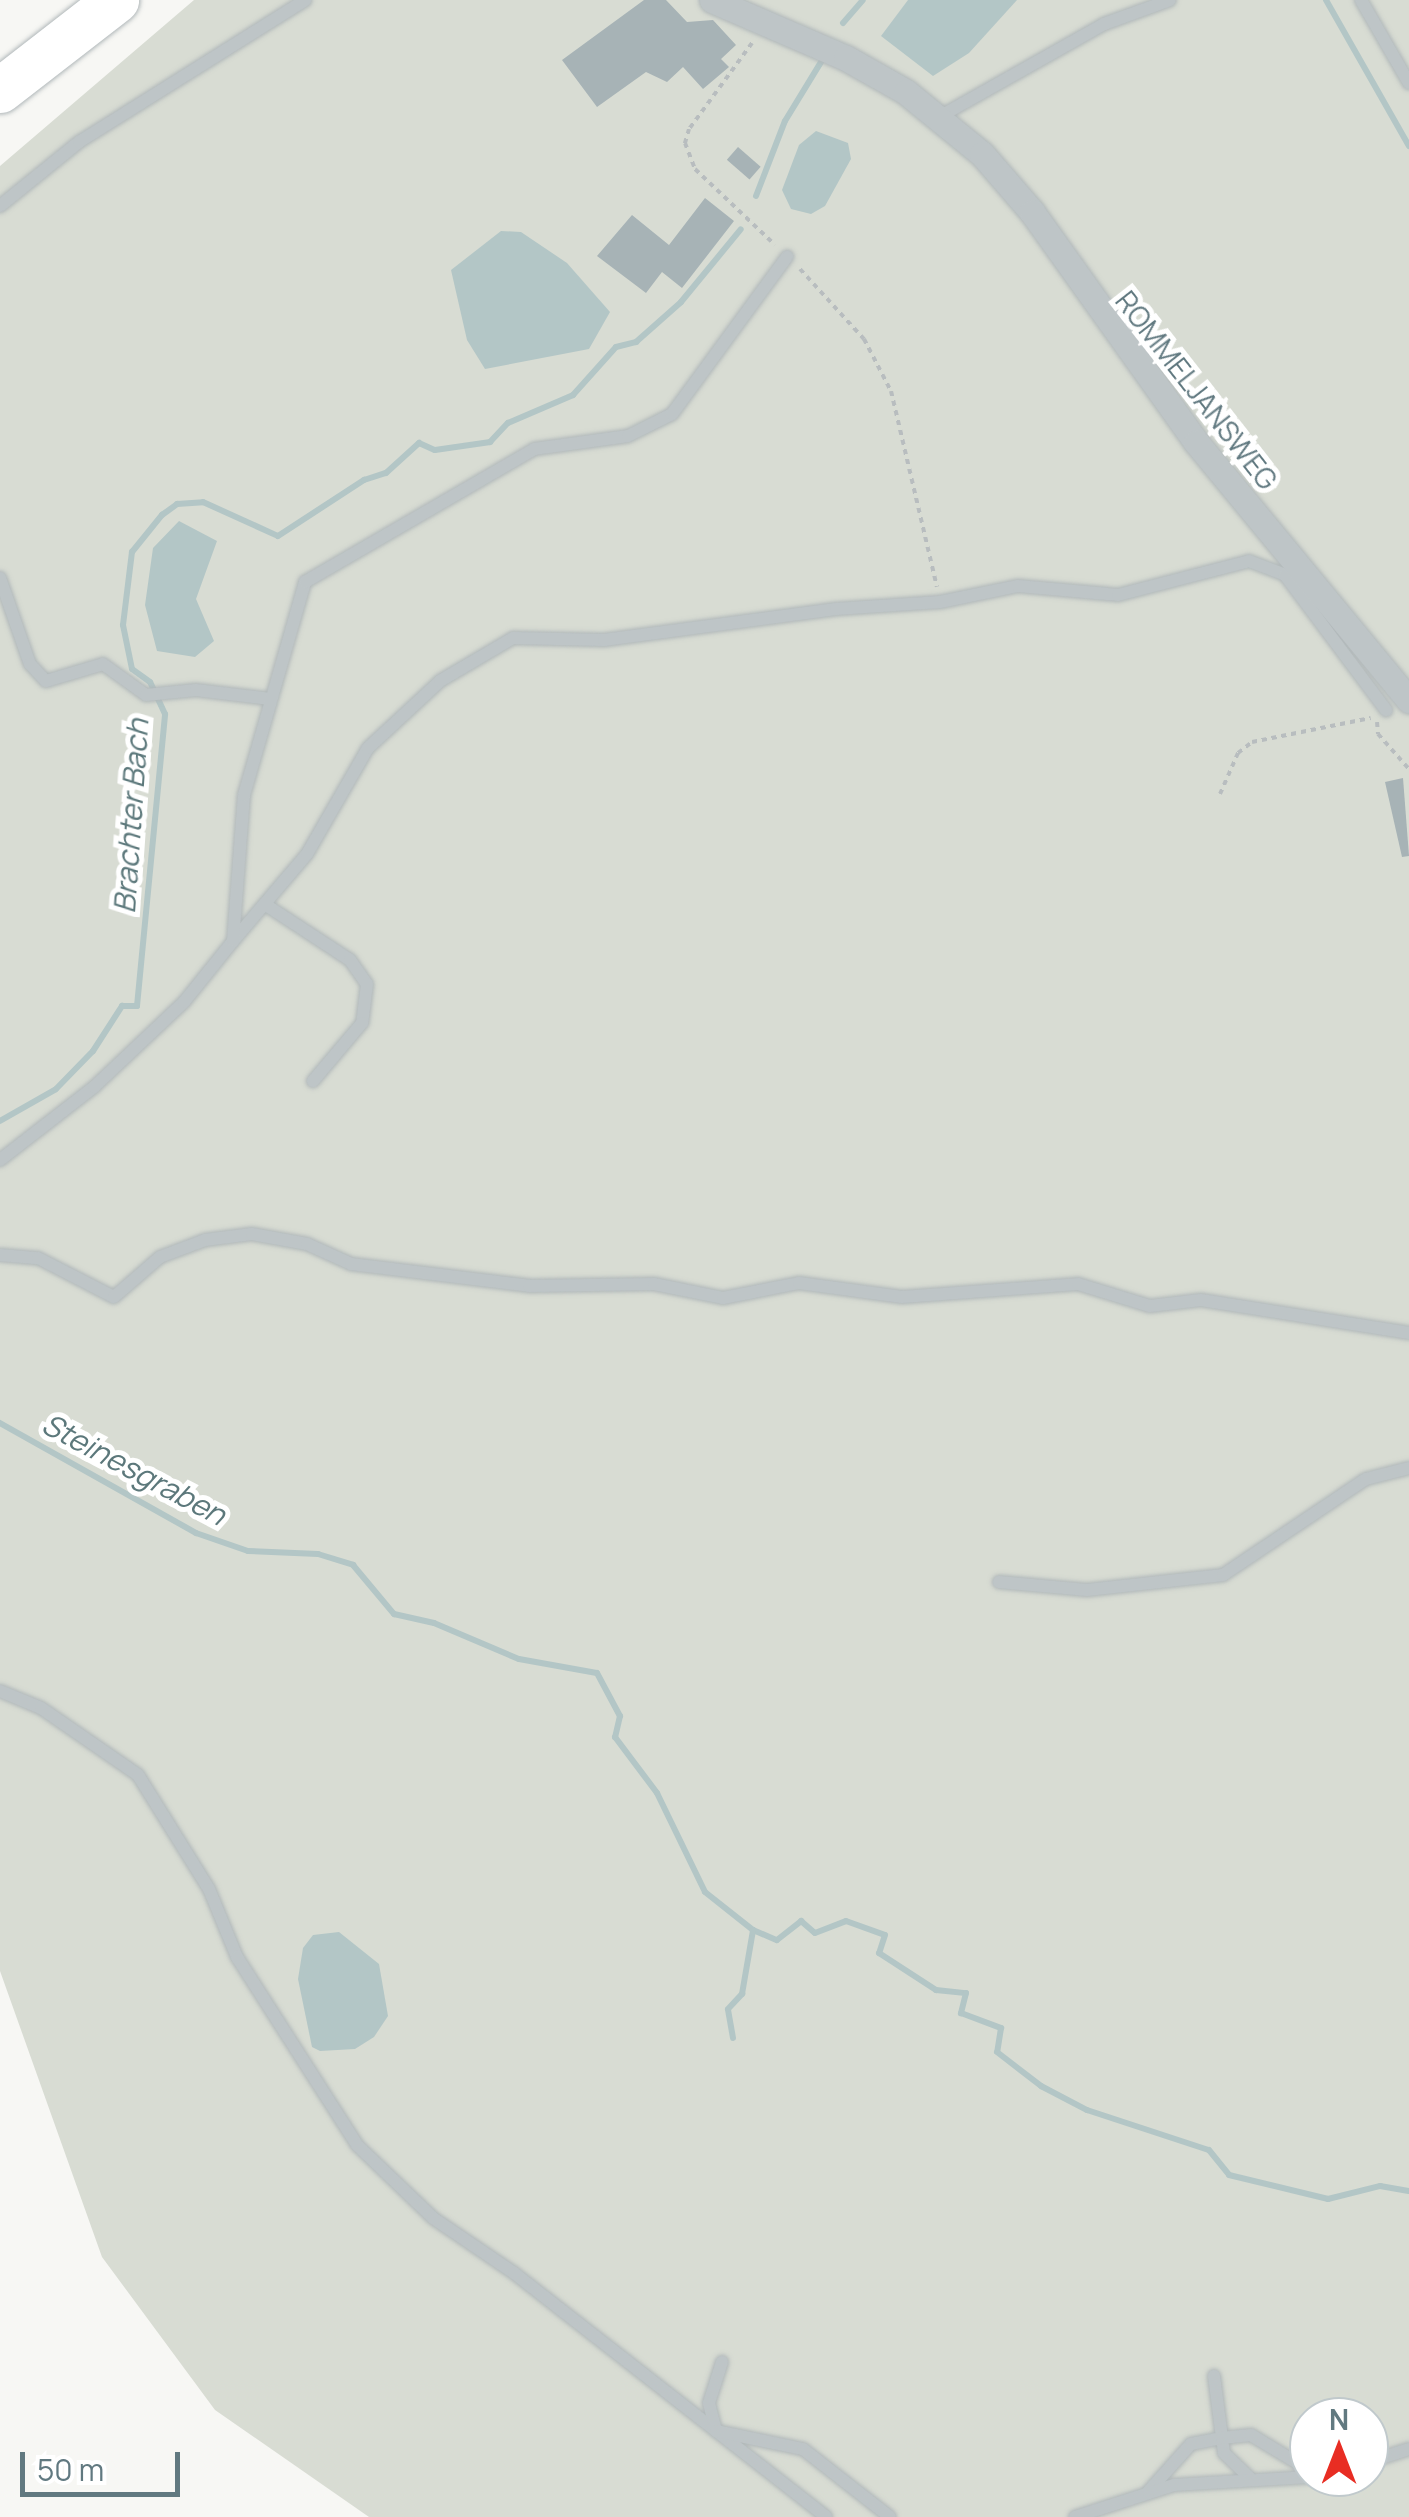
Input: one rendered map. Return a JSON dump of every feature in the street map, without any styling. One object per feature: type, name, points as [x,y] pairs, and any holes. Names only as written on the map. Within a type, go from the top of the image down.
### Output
[{"type":"highway","points":[[0,90],[116,0]]},
{"type":"street","name":"ROMMELJANSWEG","points":[[712,0],[846,58],[939,117],[982,154],[1032,212],[1196,442],[1398,703]]},
{"type":"lane","points":[[0,206],[79,142],[305,0]]},
{"type":"lane","points":[[939,117],[1104,24],[1170,0]]},
{"type":"lane","points":[[1361,0],[1409,84]]},
{"type":"lane","points":[[233,941],[244,795],[305,582],[534,448],[628,436],[672,414],[786,257]]},
{"type":"lane","points":[[0,1160],[94,1087],[184,1002],[233,941],[269,907],[368,748],[440,681],[492,646],[512,638],[604,640],[940,602],[1018,586],[1118,596],[1249,561],[1265,564],[1285,575],[1398,703]]},
{"type":"lane","points":[[0,578],[40,678],[60,682],[103,664],[149,695],[177,690],[270,699]]},
{"type":"lane","points":[[269,907],[350,960],[368,984],[362,1023],[313,1081]]},
{"type":"lane","points":[[0,1255],[38,1258],[114,1297],[160,1257],[205,1240],[252,1234],[307,1244],[351,1264],[529,1286],[654,1284],[724,1298],[799,1283],[902,1297],[1078,1284],[1150,1306],[1201,1300],[1409,1332]]},
{"type":"lane","points":[[998,1582],[1087,1590],[1223,1575],[1366,1479],[1409,1468]]},
{"type":"lane","points":[[0,1691],[41,1708],[138,1775],[209,1889],[236,1957],[357,2145],[433,2218],[514,2273],[826,2517]]},
{"type":"lane","points":[[716,2431],[709,2404],[722,2362]]},
{"type":"lane","points":[[1214,2376],[1224,2452],[1252,2480]]},
{"type":"lane","points":[[716,2431],[803,2449],[890,2517]]},
{"type":"lane","points":[[1145,2495],[1191,2444],[1250,2434],[1289,2460]]},
{"type":"lane","points":[[1075,2517],[1174,2485],[1289,2475]]},
{"type":"path","points":[[767,24],[689,129],[685,144],[695,169],[864,339],[891,391],[940,602]]},
{"type":"path","points":[[1398,703],[1378,734],[1409,769]]},
{"type":"path","points":[[1220,794],[1238,753],[1252,742],[1398,703]]},
{"type":"shaded area","points":[[194,0],[1409,0],[1409,2517],[369,2517],[215,2410],[102,2257],[0,1971],[0,166]]},
{"type":"shaded area","points":[[908,0],[1017,0],[969,53],[933,76],[881,36]]},
{"type":"shaded area","points":[[816,131],[848,143],[851,159],[825,206],[811,214],[791,209],[782,190],[799,145]]},
{"type":"shaded area","points":[[501,231],[521,232],[567,263],[610,312],[589,349],[485,369],[467,340],[451,270]]},
{"type":"shaded area","points":[[179,521],[217,541],[196,599],[214,641],[195,657],[157,651],[145,605],[153,548]]},
{"type":"shaded area","points":[[339,1932],[379,1964],[388,2016],[374,2037],[355,2049],[320,2051],[312,2047],[298,1979],[303,1948],[313,1935]]},
{"type":"building","points":[[644,0],[666,0],[687,22],[713,20],[736,45],[721,59],[729,67],[703,89],[683,67],[667,82],[646,72],[597,107],[562,60]]},
{"type":"building","points":[[738,147],[761,167],[749,180],[727,160]]},
{"type":"building","points":[[705,198],[734,221],[682,288],[662,272],[646,293],[597,256],[632,215],[669,245]]},
{"type":"building","points":[[1403,778],[1409,856],[1402,857],[1385,782]]},
{"type":"waterway","name":"Brachter Bach","points":[[843,23],[863,0]]},
{"type":"waterway","points":[[1326,0],[1409,146]]},
{"type":"waterway","name":"Brachter Bach","points":[[756,196],[785,121],[821,62]]},
{"type":"waterway","name":"Brachter Bach","points":[[0,1121],[56,1089],[93,1051],[122,1006],[137,1006],[165,714],[150,682],[132,669],[123,625],[132,552],[162,515],[177,504],[203,502],[278,536],[364,480],[386,473],[419,443],[435,450],[490,442],[508,423],[573,395],[616,347],[636,342],[681,302],[741,229]]},
{"type":"waterway","name":"Steinesgraben","points":[[0,1423],[196,1533],[248,1551],[318,1554],[353,1565],[394,1614],[434,1623],[519,1659],[597,1673],[620,1716],[615,1737],[657,1793],[705,1892],[753,1930],[777,1940],[801,1921],[815,1933],[846,1921],[885,1935],[879,1953],[936,1990],[966,1993],[961,2013],[1001,2028],[997,2052],[1041,2086],[1087,2110],[1209,2150],[1229,2175],[1328,2199],[1380,2186],[1409,2191]]},
{"type":"waterway","points":[[733,2038],[728,2009],[742,1994],[753,1930]]}]
